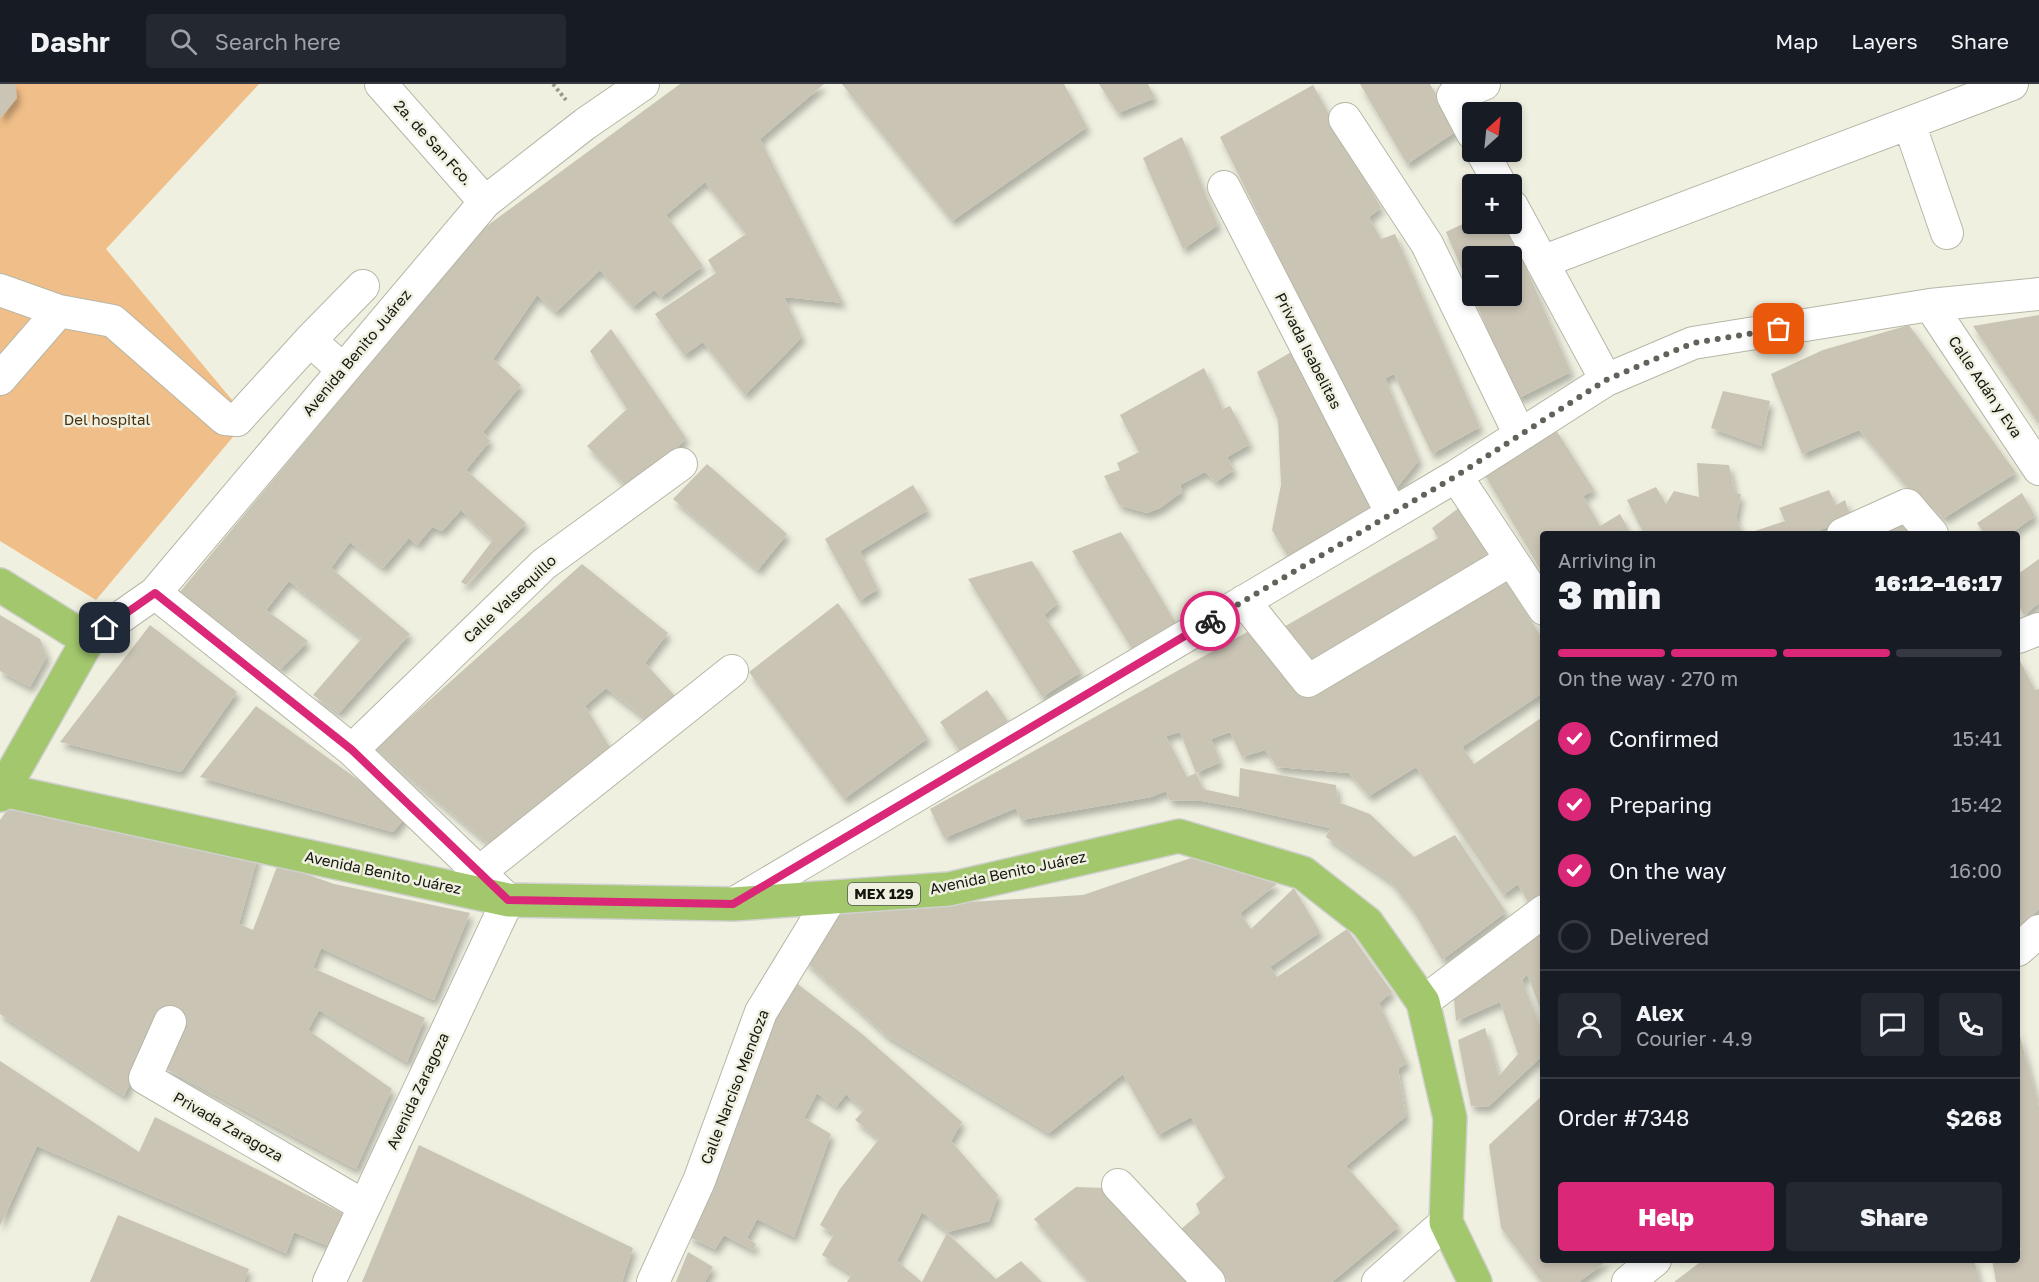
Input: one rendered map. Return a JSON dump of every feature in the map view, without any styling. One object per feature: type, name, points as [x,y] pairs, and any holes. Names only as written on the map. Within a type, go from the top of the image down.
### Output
[{"type":"main road","points":[[0,585],[88,640],[1,792]]},
{"type":"main road","name":"Avenida Benito Juárez","points":[[1,792],[468,881],[508,900],[733,904],[949,889],[1179,836],[1303,873],[1367,924],[1423,1002],[1450,1118],[1446,1222],[1470,1272]]},
{"type":"street","name":"2a. de San Fco.","points":[[381,84],[485,202]]},
{"type":"street","name":"Avenida Benito Juárez","points":[[88,640],[155,593],[485,202],[585,124],[643,84]]},
{"type":"street","points":[[1462,113],[1453,96],[1484,84]]},
{"type":"street","points":[[1542,262],[1909,123],[1963,92],[2012,84]]},
{"type":"street","points":[[1345,119],[1427,244],[1520,435]]},
{"type":"street","points":[[1909,123],[1947,232]]},
{"type":"street","name":"Privada Isabelitas","points":[[1224,187],[1392,514]]},
{"type":"street","points":[[1522,225],[1606,380]]},
{"type":"street","points":[[0,290],[59,311],[113,321],[225,419],[237,420],[363,286]]},
{"type":"street","points":[[733,904],[1456,476],[1606,380],[1693,343],[1930,305],[2039,294]]},
{"type":"street","name":"Calle Adán y Eva","points":[[1930,305],[2039,469]]},
{"type":"street","points":[[0,379],[59,311]]},
{"type":"street","points":[[310,340],[343,370]]},
{"type":"street","name":"Calle Valsequillo","points":[[352,750],[544,564],[681,464]]},
{"type":"street","points":[[1456,476],[1540,603]]},
{"type":"street","points":[[1850,531],[1907,505],[1929,531]]},
{"type":"street","points":[[1244,601],[1308,681],[1511,560]]},
{"type":"street","points":[[155,593],[352,750],[468,881],[732,671]]},
{"type":"street","name":"Calle Narciso Mendoza","points":[[653,1282],[699,1181],[761,1012],[830,899]]},
{"type":"street","name":"Avenida Zaragoza","points":[[329,1282],[508,900]]},
{"type":"street","points":[[1423,1002],[1540,914]]},
{"type":"street","points":[[2020,948],[2039,930]]},
{"type":"street","name":"Privada Zaragoza","points":[[170,1022],[145,1078],[364,1206]]},
{"type":"street","points":[[1118,1185],[1209,1282]]},
{"type":"street","points":[[1378,1282],[1446,1222]]},
{"type":"street","points":[[1628,1282],[1651,1263]]},
{"type":"street","points":[[1470,1272],[1491,1282]]},
{"type":"green space","name":"Del hospital","points":[[0,84],[259,84],[106,249],[248,419],[96,600],[0,541]]},
{"type":"building","points":[[0,84],[15,84],[17,98],[0,119]]},
{"type":"building","points":[[680,84],[824,84],[760,139],[843,303],[784,297],[802,337],[745,395],[703,342],[684,355],[655,314],[716,273],[708,260],[746,234],[705,182],[666,215],[703,266],[661,297],[654,290],[633,307],[600,270],[556,312],[537,295],[493,359],[521,385],[483,432],[490,441],[466,470],[526,523],[466,585],[461,582],[493,540],[461,510],[442,531],[432,527],[417,545],[409,538],[383,568],[350,542],[331,568],[410,634],[339,713],[313,695],[362,638],[289,581],[266,610],[308,641],[281,669],[179,593],[480,231]]},
{"type":"building","points":[[842,84],[1064,84],[1087,127],[952,221]]},
{"type":"building","points":[[1099,84],[1148,84],[1155,98],[1118,113]]},
{"type":"building","points":[[1360,84],[1430,84],[1458,130],[1407,164]]},
{"type":"building","points":[[1313,85],[1381,208],[1369,217],[1381,239],[1395,234],[1480,427],[1432,454],[1394,374],[1385,378],[1419,460],[1394,491],[1220,137]]},
{"type":"building","points":[[1182,137],[1218,225],[1183,249],[1143,158]]},
{"type":"building","points":[[1462,224],[1462,234],[1511,234],[1517,246],[1462,246],[1462,269],[1446,232]]},
{"type":"building","points":[[1522,259],[1571,372],[1517,399],[1477,306],[1522,306]]},
{"type":"building","points":[[2039,315],[2039,424],[1973,326]]},
{"type":"building","points":[[1909,325],[2016,473],[1944,518],[1908,488],[1859,430],[1802,454],[1771,374],[1823,350]]},
{"type":"building","points":[[611,329],[686,438],[634,494],[587,446],[627,409],[590,351]]},
{"type":"building","points":[[1298,348],[1377,519],[1294,567],[1272,530],[1281,485],[1278,420],[1257,372]]},
{"type":"building","points":[[1204,368],[1223,409],[1230,406],[1250,444],[1227,457],[1234,470],[1216,482],[1205,472],[1180,485],[1182,492],[1160,508],[1147,513],[1119,505],[1104,476],[1120,470],[1117,463],[1139,452],[1120,415]]},
{"type":"building","points":[[1723,391],[1770,401],[1761,446],[1711,428]]},
{"type":"building","points":[[1556,430],[1594,490],[1583,496],[1600,526],[1620,514],[1629,531],[1540,531],[1540,569],[1482,470]]},
{"type":"building","points":[[1697,463],[1729,465],[1735,494],[1741,494],[1736,519],[1742,531],[1642,531],[1627,500],[1656,487],[1666,504],[1674,491],[1699,497]]},
{"type":"building","points":[[707,464],[787,534],[758,570],[673,499]]},
{"type":"building","points":[[913,485],[928,510],[860,551],[878,589],[859,601],[825,539]]},
{"type":"building","points":[[1829,490],[1836,505],[1845,500],[1851,518],[1818,531],[1755,531],[1785,521],[1779,508]]},
{"type":"building","points":[[2022,493],[2035,516],[2014,531],[1982,531],[1977,523]]},
{"type":"building","points":[[1460,507],[1488,553],[1368,636],[1503,577],[1540,635],[1540,695],[1462,747],[1474,764],[1540,719],[1540,897],[1529,904],[1518,884],[1503,895],[1416,767],[1369,796],[1349,773],[1277,767],[1265,750],[1242,757],[1230,732],[1211,739],[1221,762],[1196,773],[1203,789],[1239,797],[1240,768],[1336,785],[1338,802],[1370,814],[1414,857],[1455,835],[1506,912],[1442,960],[1414,912],[1390,881],[1326,837],[1330,828],[1202,801],[1169,800],[1166,791],[1151,797],[1021,820],[1016,808],[944,838],[930,809],[1256,627],[1263,639],[1438,538],[1432,528]],"holes":[[[1180,732],[1196,773],[1187,777],[1166,736]]]},
{"type":"building","points":[[1911,519],[1920,531],[1881,531]]},
{"type":"building","points":[[1121,532],[1179,628],[1137,657],[1072,551]]},
{"type":"building","points":[[2039,559],[2039,603],[2024,615],[2020,608],[2020,573]]},
{"type":"building","points":[[1032,561],[1058,603],[1044,615],[1081,672],[1042,697],[968,579]]},
{"type":"building","points":[[582,564],[668,633],[645,663],[676,697],[654,725],[606,688],[585,706],[611,749],[489,844],[375,749]]},
{"type":"building","points":[[838,603],[928,738],[844,799],[749,672]]},
{"type":"building","points":[[0,615],[40,639],[47,656],[30,687],[0,671]]},
{"type":"building","points":[[150,625],[237,692],[181,772],[60,742]]},
{"type":"building","points":[[2020,661],[2035,690],[2039,689],[2039,909],[2020,926]]},
{"type":"building","points":[[987,690],[1008,721],[962,754],[940,722]]},
{"type":"building","points":[[256,706],[407,815],[393,832],[200,777]]},
{"type":"building","points":[[12,803],[258,856],[239,924],[253,930],[278,864],[334,884],[470,913],[434,1000],[321,948],[313,968],[425,1018],[407,1062],[319,1010],[308,1030],[392,1089],[356,1169],[164,1068],[185,1016],[165,1008],[124,1096],[0,1014],[0,820]]},
{"type":"building","points":[[1194,857],[1277,884],[1240,913],[1251,929],[1294,888],[1320,932],[1270,967],[1277,977],[1347,929],[1392,992],[1379,1003],[1407,1063],[1398,1069],[1406,1116],[1346,1166],[1399,1226],[1332,1282],[1229,1282],[1181,1229],[1200,1213],[1196,1204],[1225,1177],[1191,1117],[1158,1135],[1123,1074],[1049,1133],[887,1036],[804,960],[840,910],[1083,895]]},
{"type":"building","points":[[1540,934],[1540,1008],[1527,974],[1522,980],[1540,1026],[1540,1058],[1488,1107],[1471,1106],[1458,1040],[1485,1028],[1499,1076],[1518,1054],[1500,1002],[1456,1021],[1453,988]]},
{"type":"building","points":[[790,978],[861,1033],[962,1122],[951,1141],[998,1195],[989,1221],[948,1232],[922,1212],[897,1261],[922,1282],[847,1282],[852,1274],[822,1255],[834,1234],[820,1225],[840,1189],[879,1139],[855,1120],[864,1110],[846,1094],[836,1107],[817,1093],[804,1118],[831,1134],[794,1237],[757,1219],[747,1238],[756,1244],[753,1250],[724,1235],[715,1249],[689,1237]]},
{"type":"building","points":[[2020,1036],[2039,1107],[2039,1282],[1996,1282],[1993,1263],[2020,1263]]},
{"type":"building","points":[[0,1061],[139,1152],[155,1117],[346,1215],[331,1247],[294,1232],[286,1253],[37,1146],[0,1226]]},
{"type":"building","points":[[1540,1098],[1540,1263],[1604,1263],[1579,1282],[1542,1282],[1501,1228],[1489,1145]]},
{"type":"building","points":[[419,1145],[633,1248],[622,1282],[362,1282]]},
{"type":"building","points":[[1076,1187],[1104,1188],[1193,1282],[1089,1282],[1034,1219]]},
{"type":"building","points":[[118,1215],[249,1269],[244,1282],[90,1282]]},
{"type":"building","points":[[947,1233],[996,1279],[1021,1261],[1042,1282],[922,1282]]},
{"type":"building","points":[[688,1252],[713,1267],[705,1282],[676,1282]]},
{"type":"building","points":[[1699,1263],[1975,1263],[1980,1282],[1674,1282]]},
{"type":"way so far","points":[[1210,621],[1456,476],[1606,380],[1693,343],[1779,329]]},
{"type":"route","points":[[105,628],[155,593],[352,750],[508,900],[733,904],[1210,621]]}]
